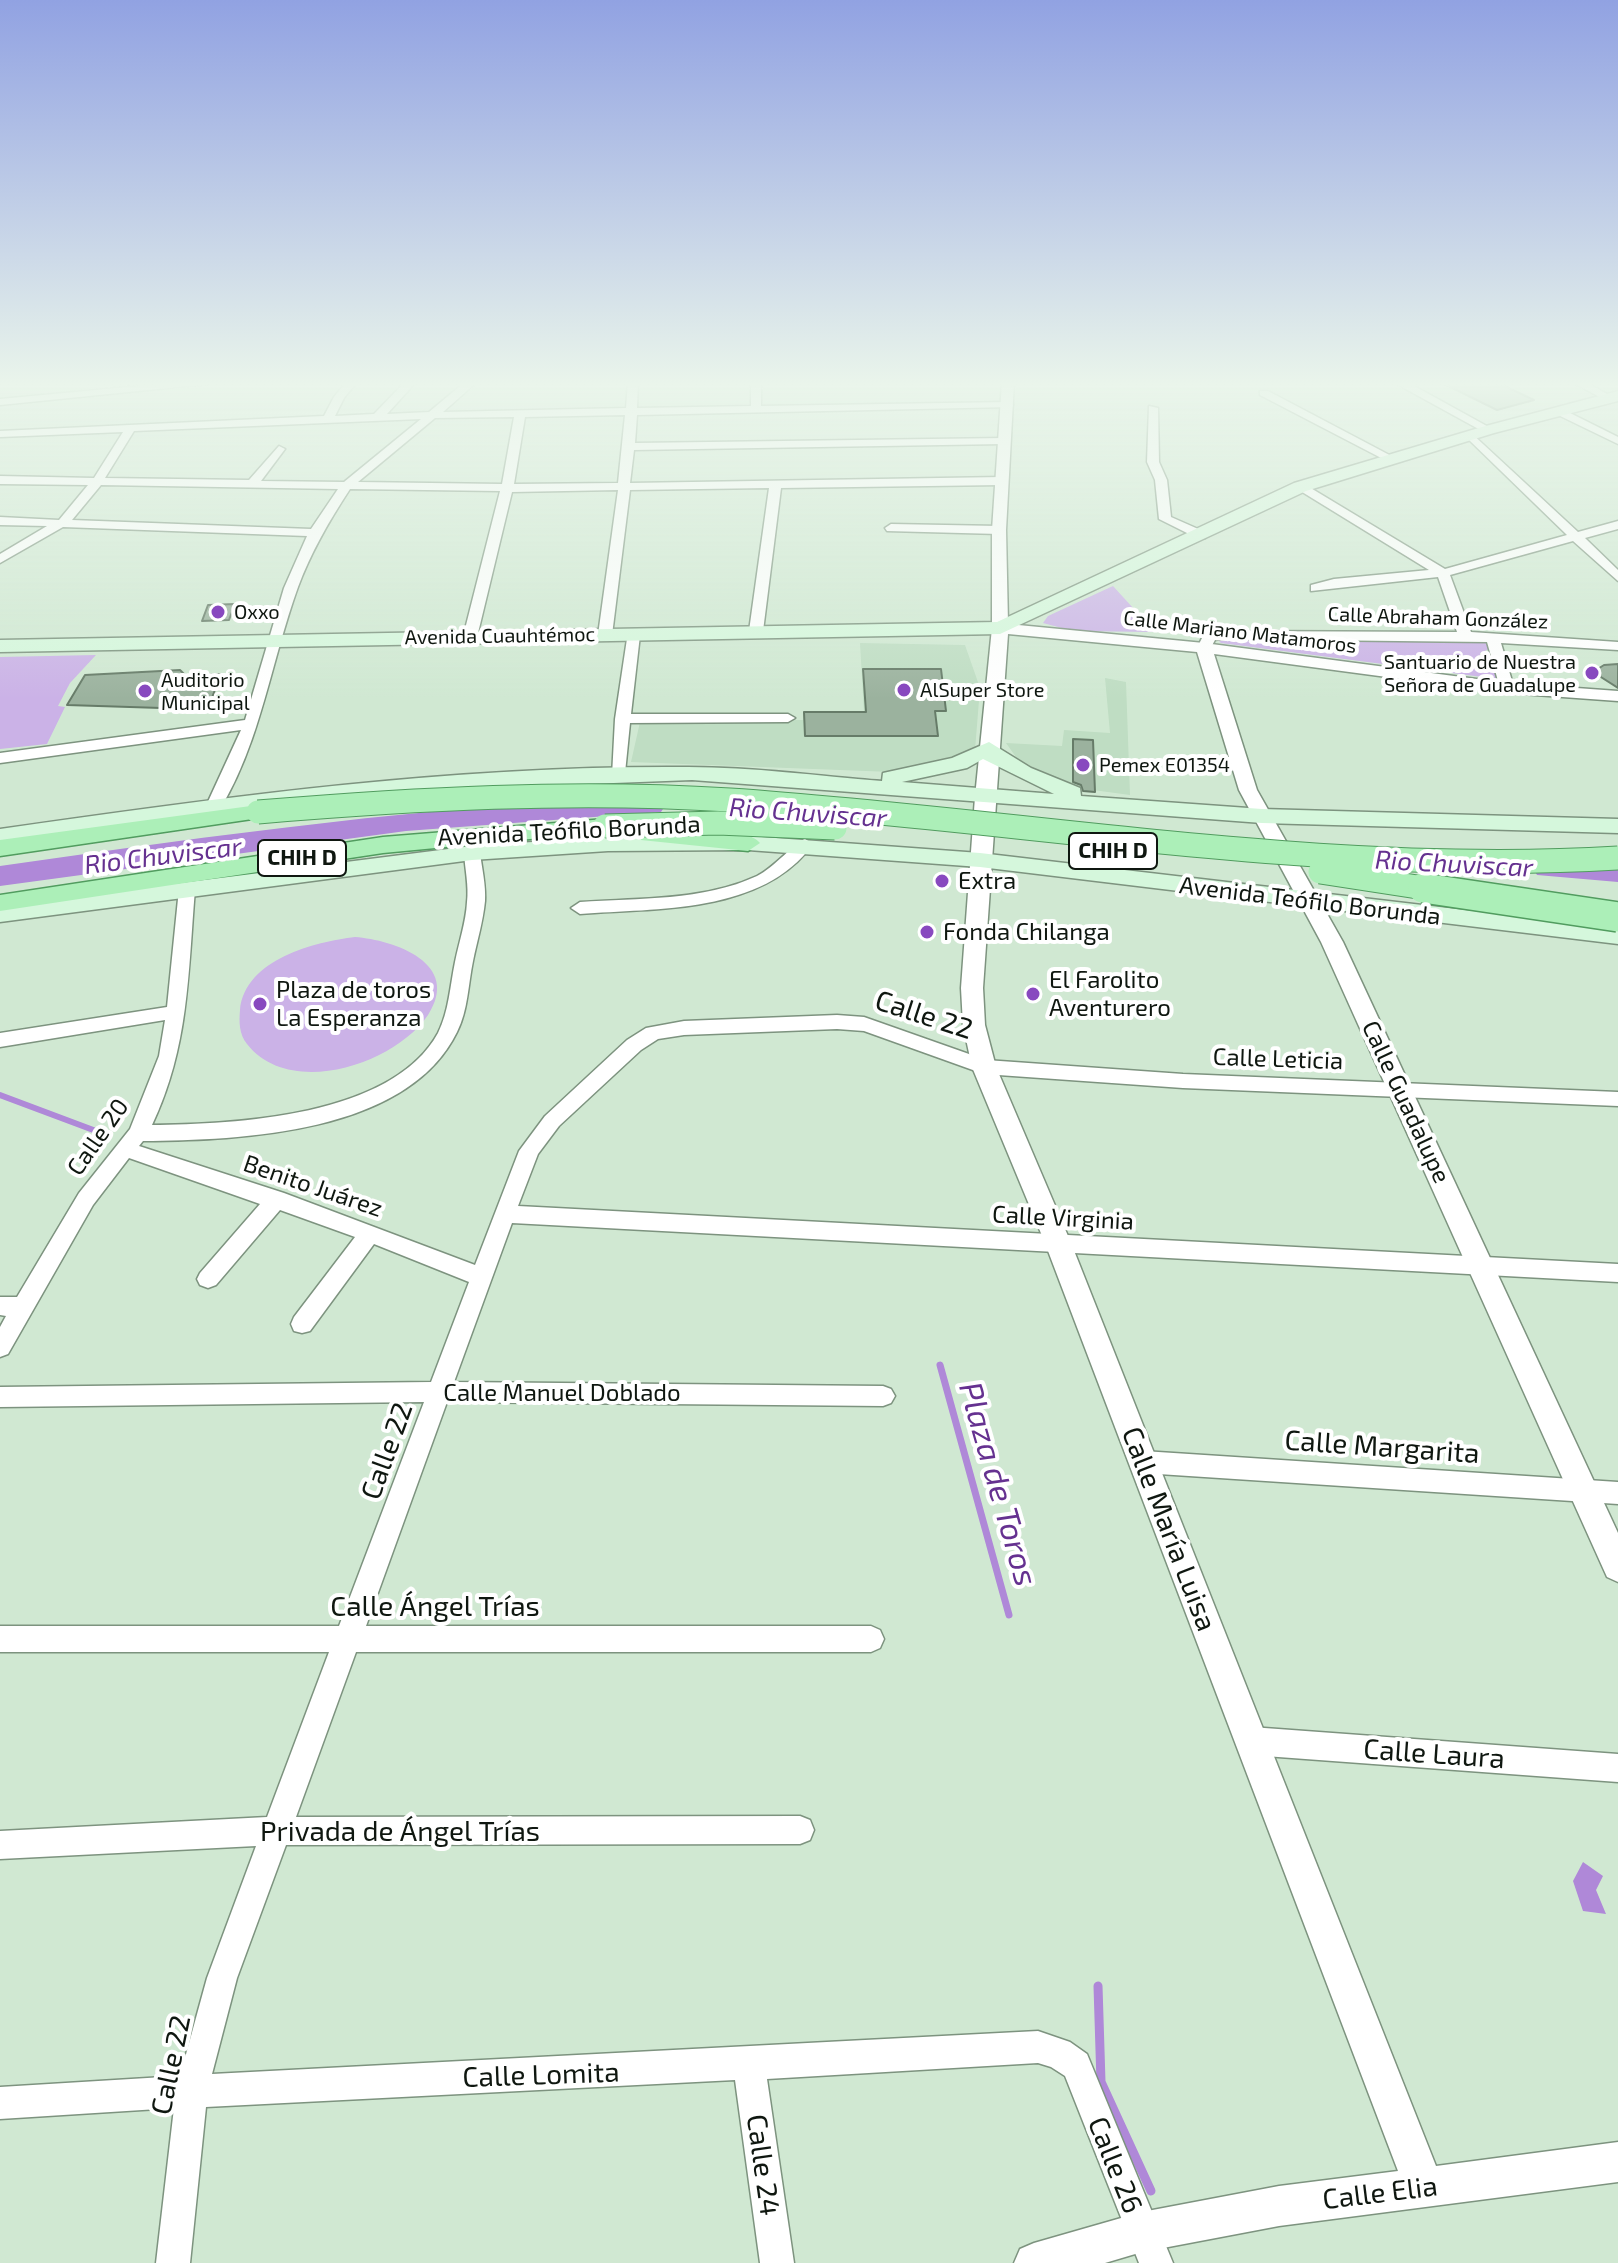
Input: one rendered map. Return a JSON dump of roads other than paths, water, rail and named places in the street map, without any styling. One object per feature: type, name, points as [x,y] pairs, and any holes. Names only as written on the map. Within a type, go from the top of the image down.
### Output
[{"type":"main road","points":[[1000,628],[1299,488]]},
{"type":"main road","name":"Avenida Cuauhtémoc","points":[[0,646],[1000,628]]},
{"type":"main road","points":[[856,784],[959,763],[989,751],[1041,781],[1107,804]]},
{"type":"main road","points":[[0,836],[214,806],[453,780],[617,773],[692,773],[1262,816],[1618,826]]},
{"type":"main road","name":"CHIH D","points":[[0,848],[258,812],[367,802],[518,795],[655,796],[834,808],[1278,851],[1456,860],[1618,858]]},
{"type":"main road","name":"Avenida Teófilo Borunda","points":[[0,903],[457,836],[605,826],[733,823],[934,833],[1284,868],[1368,877],[1618,917]]},
{"type":"main road","points":[[293,859],[330,861],[591,837],[686,835],[748,843]]},
{"type":"main road","name":"Avenida Teófilo Borunda","points":[[0,914],[472,853],[608,844],[748,843],[805,844],[980,859],[1305,891],[1618,936]]},
{"type":"street","points":[[0,559],[65,521],[92,488]]},
{"type":"street","points":[[214,806],[251,724],[291,588],[315,533],[345,488]]},
{"type":"street","points":[[475,488],[553,488]]},
{"type":"street","points":[[470,637],[507,488]]},
{"type":"street","points":[[605,635],[623,488]]},
{"type":"street","points":[[756,631],[776,488]]},
{"type":"street","name":"Calle María Luisa","points":[[1002,488],[1000,628],[984,796],[972,988],[974,1025],[984,1067],[1058,1243],[1424,2187]]},
{"type":"street","points":[[1161,488],[1162,512],[1168,522],[1201,535]]},
{"type":"street","points":[[1301,488],[1443,573],[1465,636]]},
{"type":"street","points":[[1526,488],[1618,577]]},
{"type":"street","points":[[0,521],[65,521],[315,533]]},
{"type":"street","points":[[1316,588],[1443,573],[1618,525]]},
{"type":"street","points":[[891,528],[999,530]]},
{"type":"street","name":"Calle Mariano Matamoros","points":[[1000,628],[1207,642],[1507,688],[1618,696]]},
{"type":"street","name":"Calle Abraham González","points":[[1207,642],[1235,634],[1465,636],[1618,646]]},
{"type":"street","points":[[617,773],[633,635]]},
{"type":"street","points":[[1493,637],[1507,688]]},
{"type":"street","name":"Calle Guadalupe","points":[[1207,642],[1234,753],[1262,816],[1305,891],[1401,1090],[1618,1567]]},
{"type":"street","points":[[622,719],[788,718]]},
{"type":"street","points":[[0,758],[251,724]]},
{"type":"street","points":[[580,908],[709,895],[742,888],[772,877],[795,861],[805,844]]},
{"type":"street","points":[[132,1141],[208,1133],[348,1107],[389,1091],[413,1074],[442,1042],[454,1016],[476,900],[472,853]]},
{"type":"street","name":"Calle 20","points":[[0,1347],[11,1306],[86,1199],[132,1141],[169,1056],[187,889]]},
{"type":"street","points":[[0,1040],[176,1012]]},
{"type":"street","name":"Calle 22","points":[[173,2263],[192,2090],[222,1978],[529,1151],[552,1121],[634,1045],[653,1033],[714,1027],[837,1022],[864,1024],[984,1067]]},
{"type":"street","name":"Calle Leticia","points":[[984,1067],[1183,1081],[1618,1099]]},
{"type":"street","name":"Benito Juárez","points":[[132,1141],[481,1277]]},
{"type":"street","points":[[208,1279],[277,1199]]},
{"type":"street","name":"Calle Virginia","points":[[505,1214],[1618,1273]]},
{"type":"street","points":[[302,1324],[370,1233]]},
{"type":"street","name":"Calle Manuel Doblado","points":[[0,1397],[440,1392],[883,1396]]},
{"type":"street","name":"Calle Margarita","points":[[1143,1462],[1618,1493]]},
{"type":"street","name":"Calle Ángel Trías","points":[[0,1639],[871,1639]]},
{"type":"street","name":"Calle Laura","points":[[1251,1741],[1618,1768]]},
{"type":"street","name":"Privada de Ángel Trías","points":[[0,1845],[276,1831],[800,1830]]},
{"type":"street","name":"Calle Lomita","points":[[0,2103],[192,2090],[749,2066],[1038,2047],[1059,2053],[1076,2065]]},
{"type":"street","name":"Calle 26","points":[[1076,2065],[1149,2248]]},
{"type":"street","name":"Calle 24","points":[[749,2066],[777,2263]]},
{"type":"street","name":"Calle Elia","points":[[1034,2263],[1149,2248],[1279,2206],[1618,2162]]},
{"type":"waterway","name":"Rio Chuviscar","points":[[0,876],[243,841],[406,822],[488,814],[651,806]]},
{"type":"waterway","name":"Rio Chuviscar","points":[[1548,868],[1618,872]]},
{"type":"waterway","name":"Plaza de Toros","points":[[0,1095],[104,1134]]},
{"type":"waterway","name":"Plaza de Toros","points":[[940,1365],[1009,1615]]},
{"type":"waterway","name":"Plaza de Toros","points":[[1098,1986],[1101,2082],[1151,2191]]},
{"type":"place","name":"Oxxo","points":[[218,612]]},
{"type":"place","name":"Santuario de Nuestra Señora de Guadalupe","points":[[1592,673]]},
{"type":"place","name":"AlSuper Store","points":[[904,690]]},
{"type":"place","name":"Auditorio Municipal","points":[[145,691]]},
{"type":"place","name":"Pemex E01354","points":[[1083,765]]},
{"type":"place","name":"Extra","points":[[942,881]]},
{"type":"place","name":"Fonda Chilanga","points":[[927,932]]},
{"type":"place","name":"El Farolito Aventurero","points":[[1033,994]]},
{"type":"place","name":"Plaza de toros La Esperanza","points":[[260,1004]]}]
